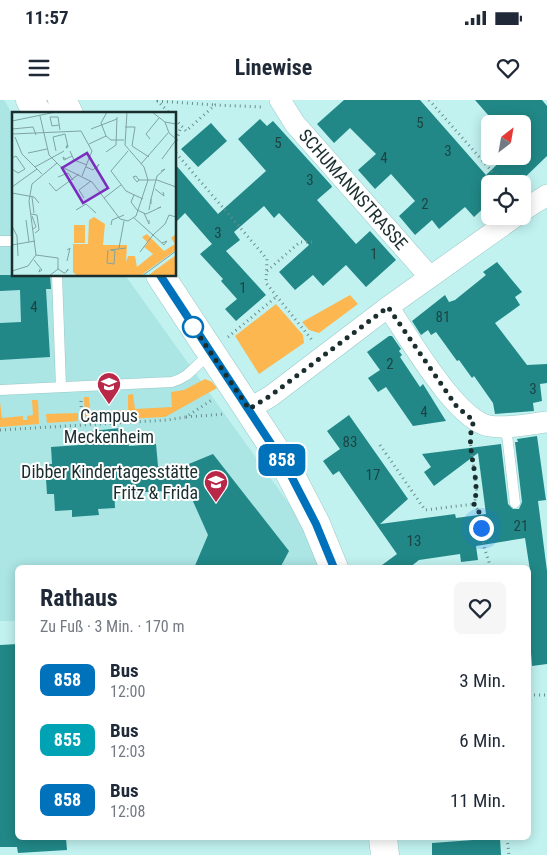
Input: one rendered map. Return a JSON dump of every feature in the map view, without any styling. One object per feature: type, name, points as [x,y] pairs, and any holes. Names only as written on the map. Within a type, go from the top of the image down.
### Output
[{"type":"street","points":[[30,100],[37,112]]},
{"type":"street","points":[[62,100],[68,112]]},
{"type":"street","name":"SCHUMANNSTRASSE","points":[[280,101],[295,124],[430,277]]},
{"type":"street","points":[[531,205],[547,195]]},
{"type":"street","points":[[240,411],[270,396],[388,307],[503,225]]},
{"type":"street","points":[[161,276],[217,348],[240,411],[287,468],[316,524],[333,565]]},
{"type":"street","points":[[388,307],[457,407],[474,421],[490,426],[547,422]]},
{"type":"street","points":[[383,840],[385,855]]},
{"type":"lane","points":[[58,276],[61,387]]},
{"type":"lane","points":[[0,390],[80,388],[172,382],[184,379],[200,361],[217,348]]},
{"type":"lane","points":[[506,426],[516,503]]},
{"type":"path","points":[[157,100],[215,106],[267,107],[280,101]]},
{"type":"path","points":[[157,100],[168,112]]},
{"type":"path","points":[[429,100],[495,175]]},
{"type":"path","points":[[176,120],[186,131],[215,106]]},
{"type":"path","points":[[176,143],[181,125]]},
{"type":"path","points":[[176,153],[267,259],[266,283],[314,341]]},
{"type":"path","points":[[267,271],[300,242],[312,242]]},
{"type":"path","points":[[217,348],[276,297]]},
{"type":"path","points":[[80,388],[82,426]]},
{"type":"path","points":[[186,417],[220,395]]},
{"type":"path","points":[[0,430],[82,426],[240,411]]},
{"type":"path","points":[[474,421],[469,433],[477,493],[474,504],[479,512],[483,544],[490,565]]},
{"type":"path","points":[[380,446],[425,510],[474,504]]},
{"type":"path","points":[[531,695],[547,696]]},
{"type":"path","points":[[507,840],[509,855]]},
{"type":"shaded area","name":"Campus Meckenheim","points":[[0,100],[4,100],[12,114],[12,276],[126,276],[302,522],[325,565],[15,565],[15,621],[0,621]]},
{"type":"shaded area","points":[[350,295],[358,304],[319,333],[309,330],[302,322]]},
{"type":"shaded area","points":[[276,304],[303,335],[304,343],[259,374],[235,336]]},
{"type":"shaded area","points":[[205,379],[212,382],[217,388],[165,417],[85,421],[84,397],[89,397],[90,412],[128,410],[128,395],[133,394],[135,409],[172,407],[171,392],[184,390]]},
{"type":"shaded area","points":[[32,400],[38,400],[39,424],[0,427],[0,402],[2,418],[23,416],[23,420],[27,420],[27,416],[33,415]]},
{"type":"shaded area","points":[[78,413],[78,421],[47,423],[46,414]]},
{"type":"building","points":[[344,100],[420,100],[486,175],[481,175],[481,210],[474,217],[465,207],[439,229],[432,220],[415,235],[399,216],[415,201],[391,174],[375,189],[358,170],[376,154],[350,128],[334,143],[317,124]]},
{"type":"building","points":[[475,100],[542,100],[547,106],[547,156],[527,175],[486,175],[497,165],[531,165],[531,115],[488,115]]},
{"type":"building","points":[[260,119],[267,126],[273,121],[331,185],[332,187],[317,200],[356,244],[370,231],[396,260],[366,287],[346,265],[323,286],[313,275],[295,290],[279,272],[309,245],[279,213],[274,218],[264,206],[234,232],[240,240],[226,251],[266,295],[236,321],[225,309],[237,299],[221,281],[223,279],[200,254],[212,244],[185,213],[176,222],[176,165],[218,214],[266,171],[238,139]]},
{"type":"building","points":[[211,123],[227,141],[198,167],[181,149]]},
{"type":"building","points":[[497,262],[522,292],[515,297],[520,305],[495,323],[527,365],[547,364],[547,383],[540,384],[542,401],[533,403],[534,411],[495,414],[493,403],[474,376],[472,378],[459,360],[457,361],[436,332],[431,335],[428,330],[421,335],[412,321],[445,295],[449,302],[455,300],[486,275],[483,272]]},
{"type":"building","points":[[0,275],[50,276],[51,289],[46,289],[50,357],[0,360],[0,323],[21,322],[20,290],[0,291]]},
{"type":"building","points":[[389,336],[392,336],[401,349],[399,351],[402,355],[400,357],[420,387],[423,384],[446,421],[413,426],[386,387],[378,392],[368,378],[380,370],[367,352]]},
{"type":"building","points":[[349,415],[408,499],[380,524],[455,514],[456,518],[486,514],[478,453],[434,486],[424,472],[431,467],[422,454],[501,444],[508,504],[513,509],[519,509],[522,502],[515,442],[518,442],[517,439],[537,436],[546,500],[538,501],[547,571],[547,664],[532,666],[531,565],[529,565],[525,538],[476,546],[478,560],[461,562],[460,554],[419,560],[413,565],[382,565],[397,554],[339,471],[333,475],[323,461],[340,449],[327,431]]},
{"type":"building","points":[[121,428],[122,443],[128,442],[129,446],[156,444],[158,466],[161,466],[162,475],[213,454],[289,551],[282,565],[195,565],[208,535],[188,490],[124,493],[136,486],[114,487],[115,508],[98,509],[99,515],[72,517],[72,510],[55,511],[54,494],[47,494],[45,464],[52,464],[51,447],[94,444],[92,431]]},
{"type":"building","points":[[15,644],[15,840],[66,840],[67,850],[18,853],[17,847],[0,847],[0,645]]},
{"type":"building","points":[[500,840],[501,855],[432,855],[432,843]]},
{"type":"bus line","name":"858","points":[[161,276],[287,468],[316,524],[333,565]]},
{"type":"place","name":"Campus Meckenheim","points":[[109,405]]},
{"type":"place","name":"Dibber Kindertagesstätte Fritz & Frida","points":[[216,503]]},
{"type":"route","points":[[193,327],[192,325],[232,387],[249,409],[270,396],[388,307],[457,407],[474,421],[469,433],[477,493],[474,504],[479,512],[481,528]]}]
